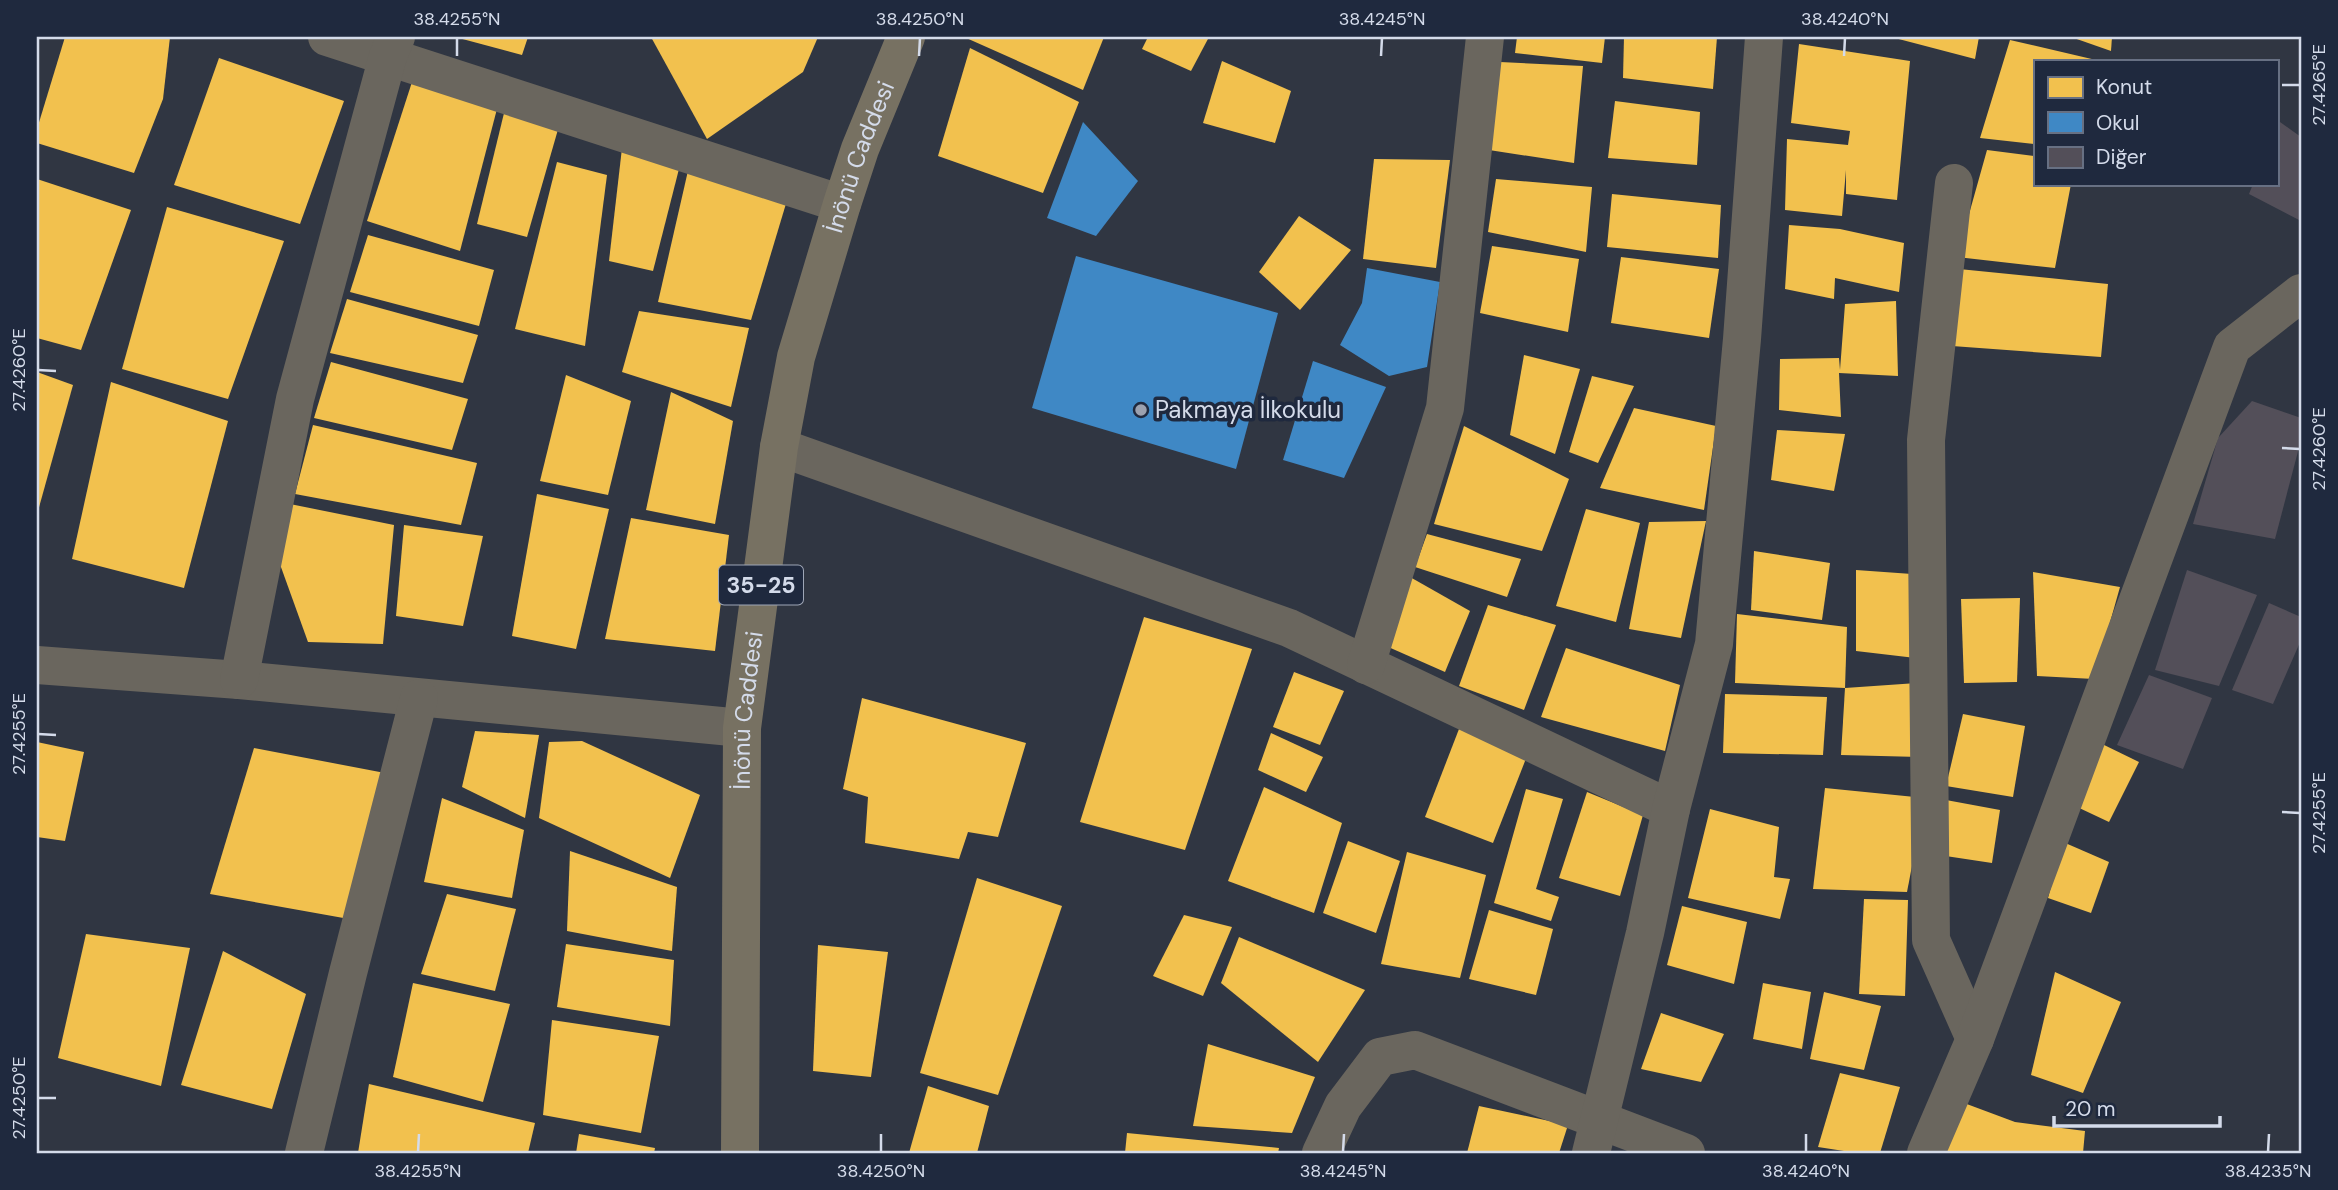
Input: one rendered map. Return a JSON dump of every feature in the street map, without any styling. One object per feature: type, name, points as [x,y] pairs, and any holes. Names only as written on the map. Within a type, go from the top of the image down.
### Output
[{"type":"main road","name":"İnönü Caddesi","points":[[740,1153],[742,728],[779,447],[796,357],[842,204],[865,136],[906,37]]},
{"type":"street","points":[[327,37],[392,47],[842,204]]},
{"type":"street","points":[[1366,664],[1445,408],[1485,37]]},
{"type":"street","points":[[1595,1136],[1645,933],[1671,809],[1714,644],[1742,339],[1764,37]]},
{"type":"street","points":[[239,681],[295,399],[392,47]]},
{"type":"street","points":[[1954,183],[1926,440],[1931,940],[1975,1039]]},
{"type":"street","points":[[1926,1153],[1975,1039],[2232,347],[2301,293]]},
{"type":"street","points":[[779,447],[1289,628],[1671,809]]},
{"type":"street","points":[[37,665],[742,728]]},
{"type":"street","points":[[304,1153],[419,698]]},
{"type":"street","points":[[1321,1153],[1343,1106],[1380,1057],[1415,1051],[1595,1136],[1686,1153]]},
{"type":"building: Konut","points":[[65,37],[170,37],[163,99],[134,173],[37,143],[37,129]]},
{"type":"building: Konut","points":[[455,37],[528,37],[522,55]]},
{"type":"building: Konut","points":[[651,37],[818,37],[803,72],[707,139]]},
{"type":"building: Konut","points":[[964,37],[1104,37],[1083,90]]},
{"type":"building: Konut","points":[[1148,37],[1209,37],[1191,71],[1142,49]]},
{"type":"building: Konut","points":[[1517,37],[1605,37],[1602,63],[1515,53]]},
{"type":"building: Konut","points":[[1624,37],[1717,37],[1713,89],[1623,78]]},
{"type":"building: Konut","points":[[1891,37],[1979,37],[1975,59]]},
{"type":"building: Konut","points":[[2071,37],[2112,37],[2111,51]]},
{"type":"building: Konut","points":[[2010,40],[2096,60],[2034,60],[2034,144],[1980,138]]},
{"type":"building: Konut","points":[[1799,44],[1910,61],[1897,200],[1846,194],[1846,170],[1842,216],[1785,210],[1787,139],[1848,145],[1850,131],[1791,123]]},
{"type":"building: Konut","points":[[970,48],[1079,102],[1043,193],[938,156]]},
{"type":"building: Konut","points":[[219,58],[344,101],[300,224],[174,185]]},
{"type":"building: Konut","points":[[1222,61],[1291,91],[1275,143],[1203,123]]},
{"type":"building: Konut","points":[[1500,62],[1583,66],[1574,163],[1489,150]]},
{"type":"building: Konut","points":[[412,82],[498,105],[460,251],[367,221]]},
{"type":"building: Konut","points":[[1615,101],[1700,112],[1697,165],[1608,158]]},
{"type":"building: Konut","points":[[505,109],[559,126],[527,237],[477,224]]},
{"type":"building: Konut","points":[[622,148],[680,165],[653,271],[609,261]]},
{"type":"building: Konut","points":[[1987,150],[2034,156],[2034,186],[2071,186],[2055,268],[1957,257]]},
{"type":"building: Konut","points":[[1374,159],[1450,160],[1436,268],[1363,259]]},
{"type":"building: Konut","points":[[557,162],[607,175],[585,346],[515,329]]},
{"type":"building: Konut","points":[[690,162],[788,197],[751,320],[658,302]]},
{"type":"building: Konut","points":[[37,179],[131,210],[81,350],[37,338]]},
{"type":"building: Konut","points":[[1496,179],[1592,187],[1586,252],[1488,232]]},
{"type":"building: Konut","points":[[1612,194],[1721,205],[1718,258],[1607,247]]},
{"type":"building: Konut","points":[[167,207],[284,241],[228,399],[122,369]]},
{"type":"building: Konut","points":[[1299,216],[1351,250],[1300,310],[1259,272]]},
{"type":"building: Konut","points":[[1789,225],[1840,229],[1904,243],[1899,292],[1835,278],[1834,299],[1785,289]]},
{"type":"building: Konut","points":[[368,235],[494,270],[479,326],[350,292]]},
{"type":"building: Konut","points":[[1492,246],[1579,259],[1568,332],[1480,313]]},
{"type":"building: Konut","points":[[1621,257],[1719,269],[1709,338],[1611,323]]},
{"type":"building: Konut","points":[[1959,269],[2108,284],[2101,357],[1952,346]]},
{"type":"building: Konut","points":[[347,299],[478,335],[463,383],[330,353]]},
{"type":"building: Konut","points":[[1896,301],[1898,376],[1839,373],[1841,417],[1779,410],[1780,359],[1839,358],[1840,370],[1845,304]]},
{"type":"building: Konut","points":[[639,311],[749,328],[731,407],[622,372]]},
{"type":"building: Konut","points":[[1524,355],[1580,369],[1555,454],[1510,435]]},
{"type":"building: Konut","points":[[331,362],[468,399],[452,450],[314,418]]},
{"type":"building: Konut","points":[[37,372],[73,385],[38,511],[37,511]]},
{"type":"building: Konut","points":[[566,375],[631,401],[608,495],[540,481]]},
{"type":"building: Konut","points":[[1592,376],[1634,386],[1598,463],[1569,452]]},
{"type":"building: Konut","points":[[111,382],[228,421],[184,588],[72,559]]},
{"type":"building: Konut","points":[[671,392],[733,421],[715,524],[646,510]]},
{"type":"building: Konut","points":[[1634,408],[1716,426],[1704,510],[1600,488]]},
{"type":"building: Konut","points":[[313,425],[477,463],[461,525],[295,494]]},
{"type":"building: Konut","points":[[1464,426],[1569,479],[1542,551],[1434,524]]},
{"type":"building: Konut","points":[[1777,430],[1845,434],[1834,491],[1771,480]]},
{"type":"building: Konut","points":[[537,494],[609,509],[576,649],[512,636]]},
{"type":"building: Konut","points":[[290,504],[394,525],[383,644],[308,642],[277,556]]},
{"type":"building: Konut","points":[[1586,509],[1640,523],[1616,622],[1556,606]]},
{"type":"building: Konut","points":[[631,518],[729,535],[715,651],[605,639]]},
{"type":"building: Konut","points":[[1706,521],[1681,638],[1629,629],[1649,522]]},
{"type":"building: Konut","points":[[404,525],[483,536],[463,626],[396,616]]},
{"type":"building: Konut","points":[[1427,534],[1521,559],[1507,597],[1415,567]]},
{"type":"building: Konut","points":[[1754,551],[1830,563],[1822,620],[1751,610]]},
{"type":"building: Konut","points":[[1856,570],[1926,575],[1924,659],[1856,651]]},
{"type":"building: Konut","points":[[2033,572],[2120,587],[2094,679],[2037,676]]},
{"type":"building: Konut","points":[[1410,577],[1470,611],[1445,672],[1377,642]]},
{"type":"building: Konut","points":[[2020,598],[2017,682],[1964,683],[1961,599]]},
{"type":"building: Konut","points":[[1488,605],[1556,625],[1524,710],[1459,686]]},
{"type":"building: Konut","points":[[1737,614],[1847,627],[1845,688],[1735,683]]},
{"type":"building: Konut","points":[[1144,617],[1252,649],[1185,850],[1080,822]]},
{"type":"building: Konut","points":[[1566,648],[1680,685],[1665,751],[1541,717]]},
{"type":"building: Konut","points":[[1294,672],[1344,691],[1320,745],[1273,727]]},
{"type":"building: Konut","points":[[1917,683],[1920,757],[1841,755],[1845,688]]},
{"type":"building: Konut","points":[[1725,694],[1827,697],[1823,755],[1723,753]]},
{"type":"building: Konut","points":[[862,698],[1026,743],[998,837],[968,832],[959,859],[865,843],[868,797],[843,789]]},
{"type":"building: Konut","points":[[1963,714],[2025,726],[2013,797],[1946,786]]},
{"type":"building: Konut","points":[[1459,729],[1527,756],[1493,843],[1425,817]]},
{"type":"building: Konut","points":[[475,731],[539,735],[525,818],[462,787]]},
{"type":"building: Konut","points":[[1271,733],[1323,757],[1306,792],[1258,770]]},
{"type":"building: Konut","points":[[582,741],[700,795],[670,878],[539,818],[549,742]]},
{"type":"building: Konut","points":[[37,742],[84,752],[65,841],[37,837]]},
{"type":"building: Konut","points":[[2100,743],[2139,762],[2109,822],[2075,806]]},
{"type":"building: Konut","points":[[254,748],[385,773],[349,919],[210,894]]},
{"type":"building: Konut","points":[[1264,787],[1342,823],[1314,913],[1228,881]]},
{"type":"building: Konut","points":[[1825,788],[1925,798],[1907,892],[1813,889]]},
{"type":"building: Konut","points":[[1526,789],[1563,799],[1536,889],[1559,897],[1551,921],[1494,903]]},
{"type":"building: Konut","points":[[1587,792],[1643,815],[1620,896],[1559,878]]},
{"type":"building: Konut","points":[[442,798],[524,830],[512,898],[424,882]]},
{"type":"building: Konut","points":[[1946,800],[2000,810],[1992,863],[1939,855]]},
{"type":"building: Konut","points":[[1710,809],[1779,827],[1774,877],[1790,879],[1780,919],[1688,898]]},
{"type":"building: Konut","points":[[1348,841],[1400,861],[1376,933],[1323,913]]},
{"type":"building: Konut","points":[[2063,842],[2109,862],[2091,913],[2048,898]]},
{"type":"building: Konut","points":[[570,851],[677,887],[672,951],[567,931]]},
{"type":"building: Konut","points":[[1407,852],[1486,875],[1460,978],[1381,964]]},
{"type":"building: Konut","points":[[977,878],[1062,906],[998,1095],[920,1073]]},
{"type":"building: Konut","points":[[447,894],[516,909],[495,991],[421,974]]},
{"type":"building: Konut","points":[[1864,899],[1908,900],[1905,996],[1859,994]]},
{"type":"building: Konut","points":[[1682,906],[1747,922],[1734,984],[1667,965]]},
{"type":"building: Konut","points":[[1489,910],[1553,929],[1536,995],[1469,979]]},
{"type":"building: Konut","points":[[1184,915],[1232,927],[1203,996],[1153,976]]},
{"type":"building: Konut","points":[[86,934],[190,948],[161,1086],[58,1058]]},
{"type":"building: Konut","points":[[1239,937],[1365,990],[1318,1062],[1221,983]]},
{"type":"building: Konut","points":[[566,944],[674,960],[670,1026],[557,1007]]},
{"type":"building: Konut","points":[[818,945],[888,952],[871,1077],[813,1071]]},
{"type":"building: Konut","points":[[223,951],[306,994],[272,1109],[181,1085]]},
{"type":"building: Konut","points":[[2055,972],[2121,1002],[2083,1093],[2031,1075]]},
{"type":"building: Konut","points":[[413,983],[510,1004],[483,1102],[393,1077]]},
{"type":"building: Konut","points":[[1763,983],[1811,992],[1802,1049],[1753,1039]]},
{"type":"building: Konut","points":[[1824,992],[1881,1006],[1864,1070],[1810,1059]]},
{"type":"building: Konut","points":[[1661,1013],[1724,1034],[1701,1082],[1641,1069]]},
{"type":"building: Konut","points":[[552,1020],[659,1036],[641,1133],[543,1115]]},
{"type":"building: Konut","points":[[1208,1044],[1315,1077],[1292,1133],[1193,1126]]},
{"type":"building: Konut","points":[[1840,1073],[1900,1087],[1880,1153],[1857,1153],[1818,1147]]},
{"type":"building: Konut","points":[[369,1084],[535,1123],[528,1153],[358,1153]]},
{"type":"building: Konut","points":[[928,1086],[989,1106],[977,1153],[909,1153]]},
{"type":"building: Konut","points":[[1956,1100],[2015,1122],[2085,1131],[2083,1153],[1943,1153]]},
{"type":"building: Konut","points":[[1479,1106],[1568,1125],[1559,1153],[1467,1153]]},
{"type":"building: Konut","points":[[1127,1133],[1279,1148],[1278,1153],[1125,1153]]},
{"type":"building: Konut","points":[[579,1134],[655,1148],[654,1153],[576,1153]]},
{"type":"building: Okul","points":[[1083,122],[1138,181],[1096,236],[1047,218]]},
{"type":"building: Okul","points":[[1076,256],[1278,313],[1236,469],[1032,408]]},
{"type":"building: Okul","points":[[1367,268],[1440,282],[1427,367],[1389,376],[1340,345],[1362,303]]},
{"type":"building: Okul","points":[[1313,361],[1386,387],[1344,478],[1283,460]]},
{"type":"building: Diğer","points":[[2280,122],[2301,137],[2301,221],[2249,194],[2252,186],[2278,186]]},
{"type":"building: Diğer","points":[[2252,401],[2301,418],[2301,440],[2275,539],[2193,524],[2218,438]]},
{"type":"building: Diğer","points":[[2187,570],[2257,595],[2219,686],[2155,670]]},
{"type":"building: Diğer","points":[[2269,603],[2301,617],[2301,640],[2273,704],[2232,690]]},
{"type":"building: Diğer","points":[[2149,675],[2212,698],[2183,769],[2117,745]]},
{"type":"place","name":"Pakmaya İlkokulu","points":[[1141,410]]}]
